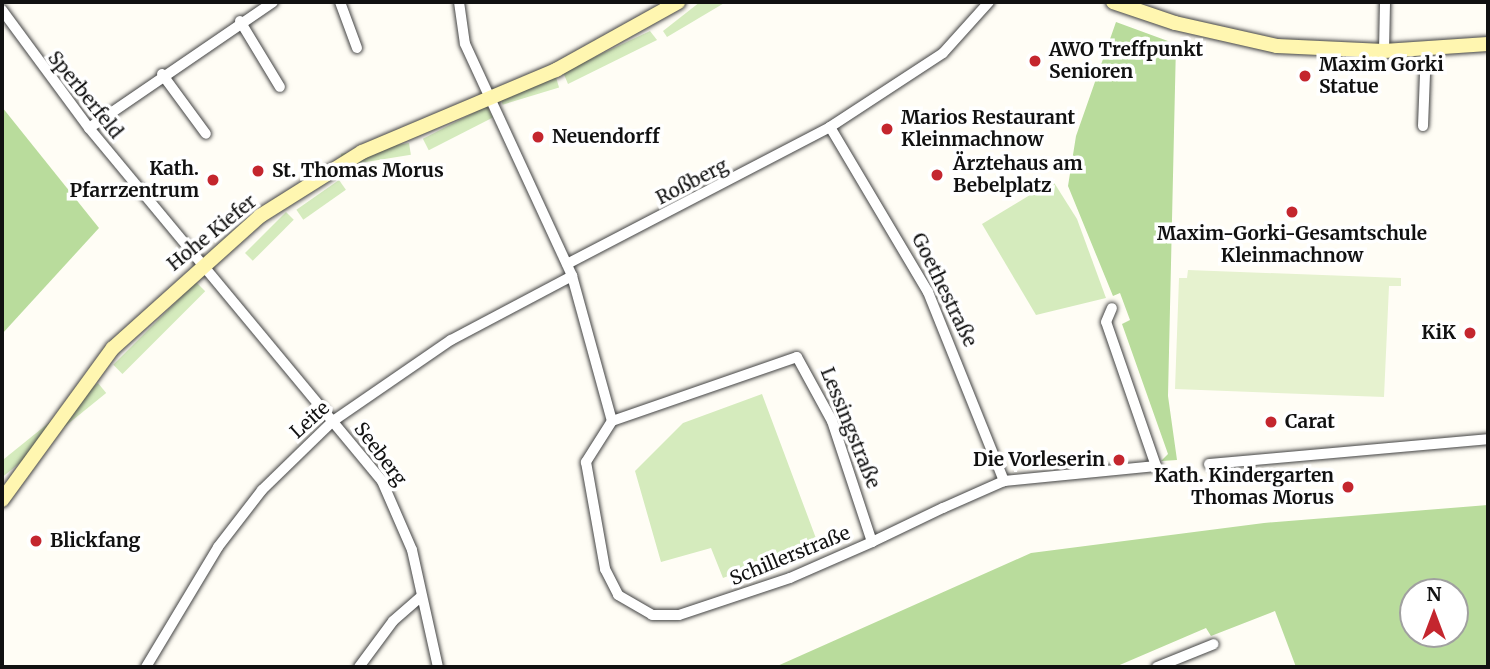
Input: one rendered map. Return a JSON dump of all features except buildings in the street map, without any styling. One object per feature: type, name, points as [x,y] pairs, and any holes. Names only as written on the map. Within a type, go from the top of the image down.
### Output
[{"type":"street","points":[[89,128],[162,74],[273,2]]},
{"type":"street","points":[[340,2],[357,48]]},
{"type":"street","points":[[459,2],[466,44],[572,276],[612,421]]},
{"type":"street","name":"Hohe Kiefer","points":[[2,500],[113,348],[200,264],[268,211],[362,152],[517,82],[556,70],[678,2]]},
{"type":"street","name":"Roßberg","points":[[567,264],[830,127],[943,53],[989,2]]},
{"type":"street","points":[[1113,2],[1175,23],[1277,46],[1384,51],[1488,44]]},
{"type":"street","points":[[1384,51],[1385,2]]},
{"type":"street","name":"Sperberfeld","points":[[2,10],[89,128],[200,264]]},
{"type":"street","points":[[240,21],[280,88]]},
{"type":"street","points":[[1423,126],[1426,49]]},
{"type":"street","points":[[162,74],[206,134]]},
{"type":"street","name":"Goethestraße","points":[[830,127],[928,292],[1004,481]]},
{"type":"street","name":"Seeberg","points":[[200,264],[333,421],[396,506],[422,596],[438,667]]},
{"type":"street","name":"Leite","points":[[146,667],[218,547],[262,490],[333,421],[451,340],[572,276]]},
{"type":"street","name":"Schillerstraße","points":[[612,421],[593,445],[586,476],[609,582],[632,607],[679,615],[790,578],[1004,481],[1156,466],[1107,322],[1112,308]]},
{"type":"street","name":"Lessingstraße","points":[[612,421],[802,359],[832,421],[872,542]]},
{"type":"street","points":[[1209,464],[1414,443],[1488,439]]},
{"type":"street","points":[[359,667],[393,621],[422,596]]},
{"type":"street","points":[[1157,667],[1214,644]]},
{"type":"green space","points":[[700,2],[726,2],[667,37],[663,31]]},
{"type":"green space","points":[[1116,22],[1176,44],[1168,396],[1177,460],[1161,461],[1168,454],[1122,324],[1130,320],[1120,293],[1113,296],[1068,186],[1076,136]]},
{"type":"green space","points":[[650,31],[657,40],[568,84],[563,72]]},
{"type":"green space","points":[[555,74],[559,87],[503,105],[499,91]]},
{"type":"green space","points":[[487,106],[493,118],[429,150],[423,139]]},
{"type":"green space","points":[[2,107],[99,228],[2,334]]},
{"type":"green space","points":[[409,143],[411,155],[343,166],[341,154]]},
{"type":"green space","points":[[339,180],[346,190],[303,220],[296,210]]},
{"type":"green space","points":[[1053,181],[1077,219],[1106,298],[1036,315],[982,224]]},
{"type":"green space","points":[[286,212],[294,220],[253,261],[245,253]]},
{"type":"green space","points":[[1188,270],[1401,278],[1401,286],[1389,286],[1384,397],[1175,389],[1179,278],[1187,278]]},
{"type":"green space","points":[[196,282],[205,291],[122,374],[113,365]]},
{"type":"green space","points":[[98,383],[106,393],[2,477],[2,461]]},
{"type":"green space","points":[[762,394],[817,541],[723,578],[711,548],[661,562],[635,471],[683,423]]},
{"type":"green space","points":[[1488,505],[1488,667],[1296,667],[1275,611],[1211,636],[1206,628],[1115,667],[775,667],[1031,553],[1264,523]]},
{"type":"place","name":"AWO Treffpunkt Senioren","points":[[1035,61]]},
{"type":"place","name":"Maxim Gorki Statue","points":[[1305,76]]},
{"type":"place","name":"Marios Restaurant Kleinmachnow","points":[[887,129]]},
{"type":"place","name":"Neuendorff","points":[[538,137]]},
{"type":"place","name":"St. Thomas Morus","points":[[258,171]]},
{"type":"place","name":"Ärztehaus am Bebelplatz","points":[[937,175]]},
{"type":"place","name":"Kath. Pfarrzentrum","points":[[213,180]]},
{"type":"place","name":"Maxim-Gorki-Gesamtschule Kleinmachnow","points":[[1292,212]]},
{"type":"place","name":"KiK","points":[[1470,333]]},
{"type":"place","name":"Carat","points":[[1271,422]]},
{"type":"place","name":"Die Vorleserin","points":[[1119,460]]},
{"type":"place","name":"Kath. Kindergarten Thomas Morus","points":[[1348,487]]},
{"type":"place","name":"Blickfang","points":[[36,541]]}]
